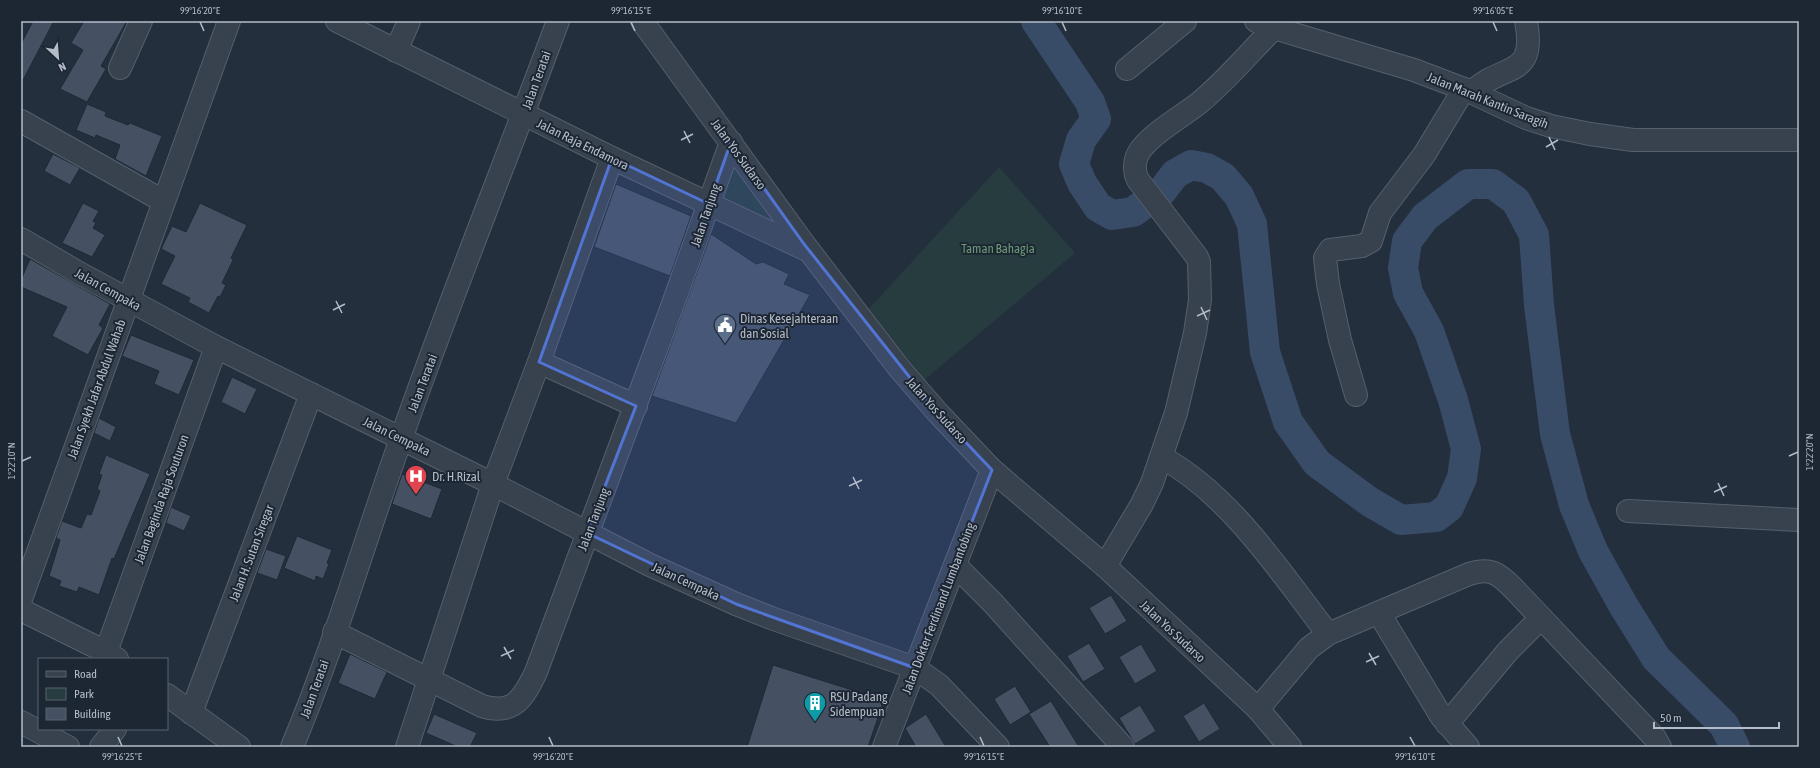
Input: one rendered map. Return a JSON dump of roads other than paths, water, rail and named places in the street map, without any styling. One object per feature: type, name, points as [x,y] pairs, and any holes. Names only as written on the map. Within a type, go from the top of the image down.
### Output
[{"type":"street","points":[[120,68],[141,21]]},
{"type":"street","name":"Jalan Syekh Jafar Abdul Wahab","points":[[21,599],[163,200],[229,21]]},
{"type":"street","name":"Jalan Raja Endamora","points":[[337,21],[523,115],[810,252]]},
{"type":"street","points":[[396,51],[409,21]]},
{"type":"street","name":"Jalan Teratai","points":[[292,747],[303,721],[401,438],[558,21]]},
{"type":"street","name":"Jalan Yos Sudarso","points":[[642,21],[810,252],[900,368],[938,413],[992,470],[1105,566],[1258,709],[1286,745]]},
{"type":"street","points":[[1127,69],[1185,21]]},
{"type":"street","points":[[1356,395],[1340,340],[1328,284],[1325,258],[1330,250],[1362,246],[1371,241],[1380,213],[1424,155],[1468,90],[1514,68],[1526,57],[1528,44],[1526,21]]},
{"type":"street","points":[[1105,566],[1142,504],[1161,458],[1185,378],[1195,333],[1200,300],[1200,271],[1197,257],[1141,184],[1136,176],[1135,162],[1142,148],[1152,138],[1200,102],[1265,25]]},
{"type":"street","name":"Jalan Marah Kantin Saragih","points":[[1265,25],[1414,70],[1468,90],[1526,118],[1551,126],[1590,134],[1633,140],[1799,140]]},
{"type":"street","points":[[21,121],[163,200]]},
{"type":"street","name":"Jalan Tanjung","points":[[334,632],[482,706],[493,709],[511,706],[526,693],[536,672],[636,406],[730,142]]},
{"type":"street","points":[[408,747],[493,484],[539,362],[612,158]]},
{"type":"street","name":"Jalan Cempaka","points":[[23,246],[216,347],[493,484],[650,565],[736,604],[915,668],[939,685],[998,747]]},
{"type":"street","name":"Jalan Baginda Raja Souturon","points":[[111,655],[216,347]]},
{"type":"street","points":[[539,362],[636,406]]},
{"type":"street","name":"Jalan H. Sutan Siregar","points":[[191,713],[311,394]]},
{"type":"street","points":[[1161,458],[1172,463],[1202,486],[1225,507],[1265,551],[1328,634]]},
{"type":"street","name":"Jalan Dokter Ferdinand Lumbantobing","points":[[884,747],[992,470]]},
{"type":"street","points":[[1628,511],[1799,520]]},
{"type":"street","points":[[955,565],[992,602],[1123,747]]},
{"type":"street","points":[[1258,709],[1309,648],[1328,634],[1469,574],[1486,570],[1502,577],[1655,738],[1660,747]]},
{"type":"street","points":[[21,610],[111,655]]},
{"type":"street","points":[[1379,613],[1447,724],[1468,747]]},
{"type":"street","points":[[1447,724],[1508,651],[1541,618]]},
{"type":"street","points":[[168,696],[239,747]]},
{"type":"street","points":[[21,722],[68,747]]},
{"type":"street","points":[[101,747],[114,730]]},
{"type":"waterway","points":[[1036,21],[1090,102],[1096,119],[1081,140],[1074,164],[1082,183],[1098,207],[1112,215],[1133,212],[1162,191],[1175,174],[1191,165],[1207,168],[1223,177],[1239,196],[1252,224],[1265,352],[1288,422],[1317,463],[1370,502],[1401,520],[1436,517],[1449,507],[1462,478],[1466,449],[1453,400],[1429,331],[1408,293],[1403,268],[1407,241],[1425,217],[1468,184],[1493,184],[1516,201],[1534,235],[1539,305],[1555,434],[1574,505],[1593,551],[1623,605],[1656,658],[1724,725],[1735,747]]},
{"type":"place","name":"Dinas Kesejahteraan dan Sosial","points":[[725,344]]},
{"type":"place","name":"Dr. H.Rizal","points":[[416,496]]},
{"type":"place","name":"RSU Padang Sidempuan","points":[[815,722]]},
{"type":"park label","name":"Taman Bahagia","points":[[998,248]]}]
